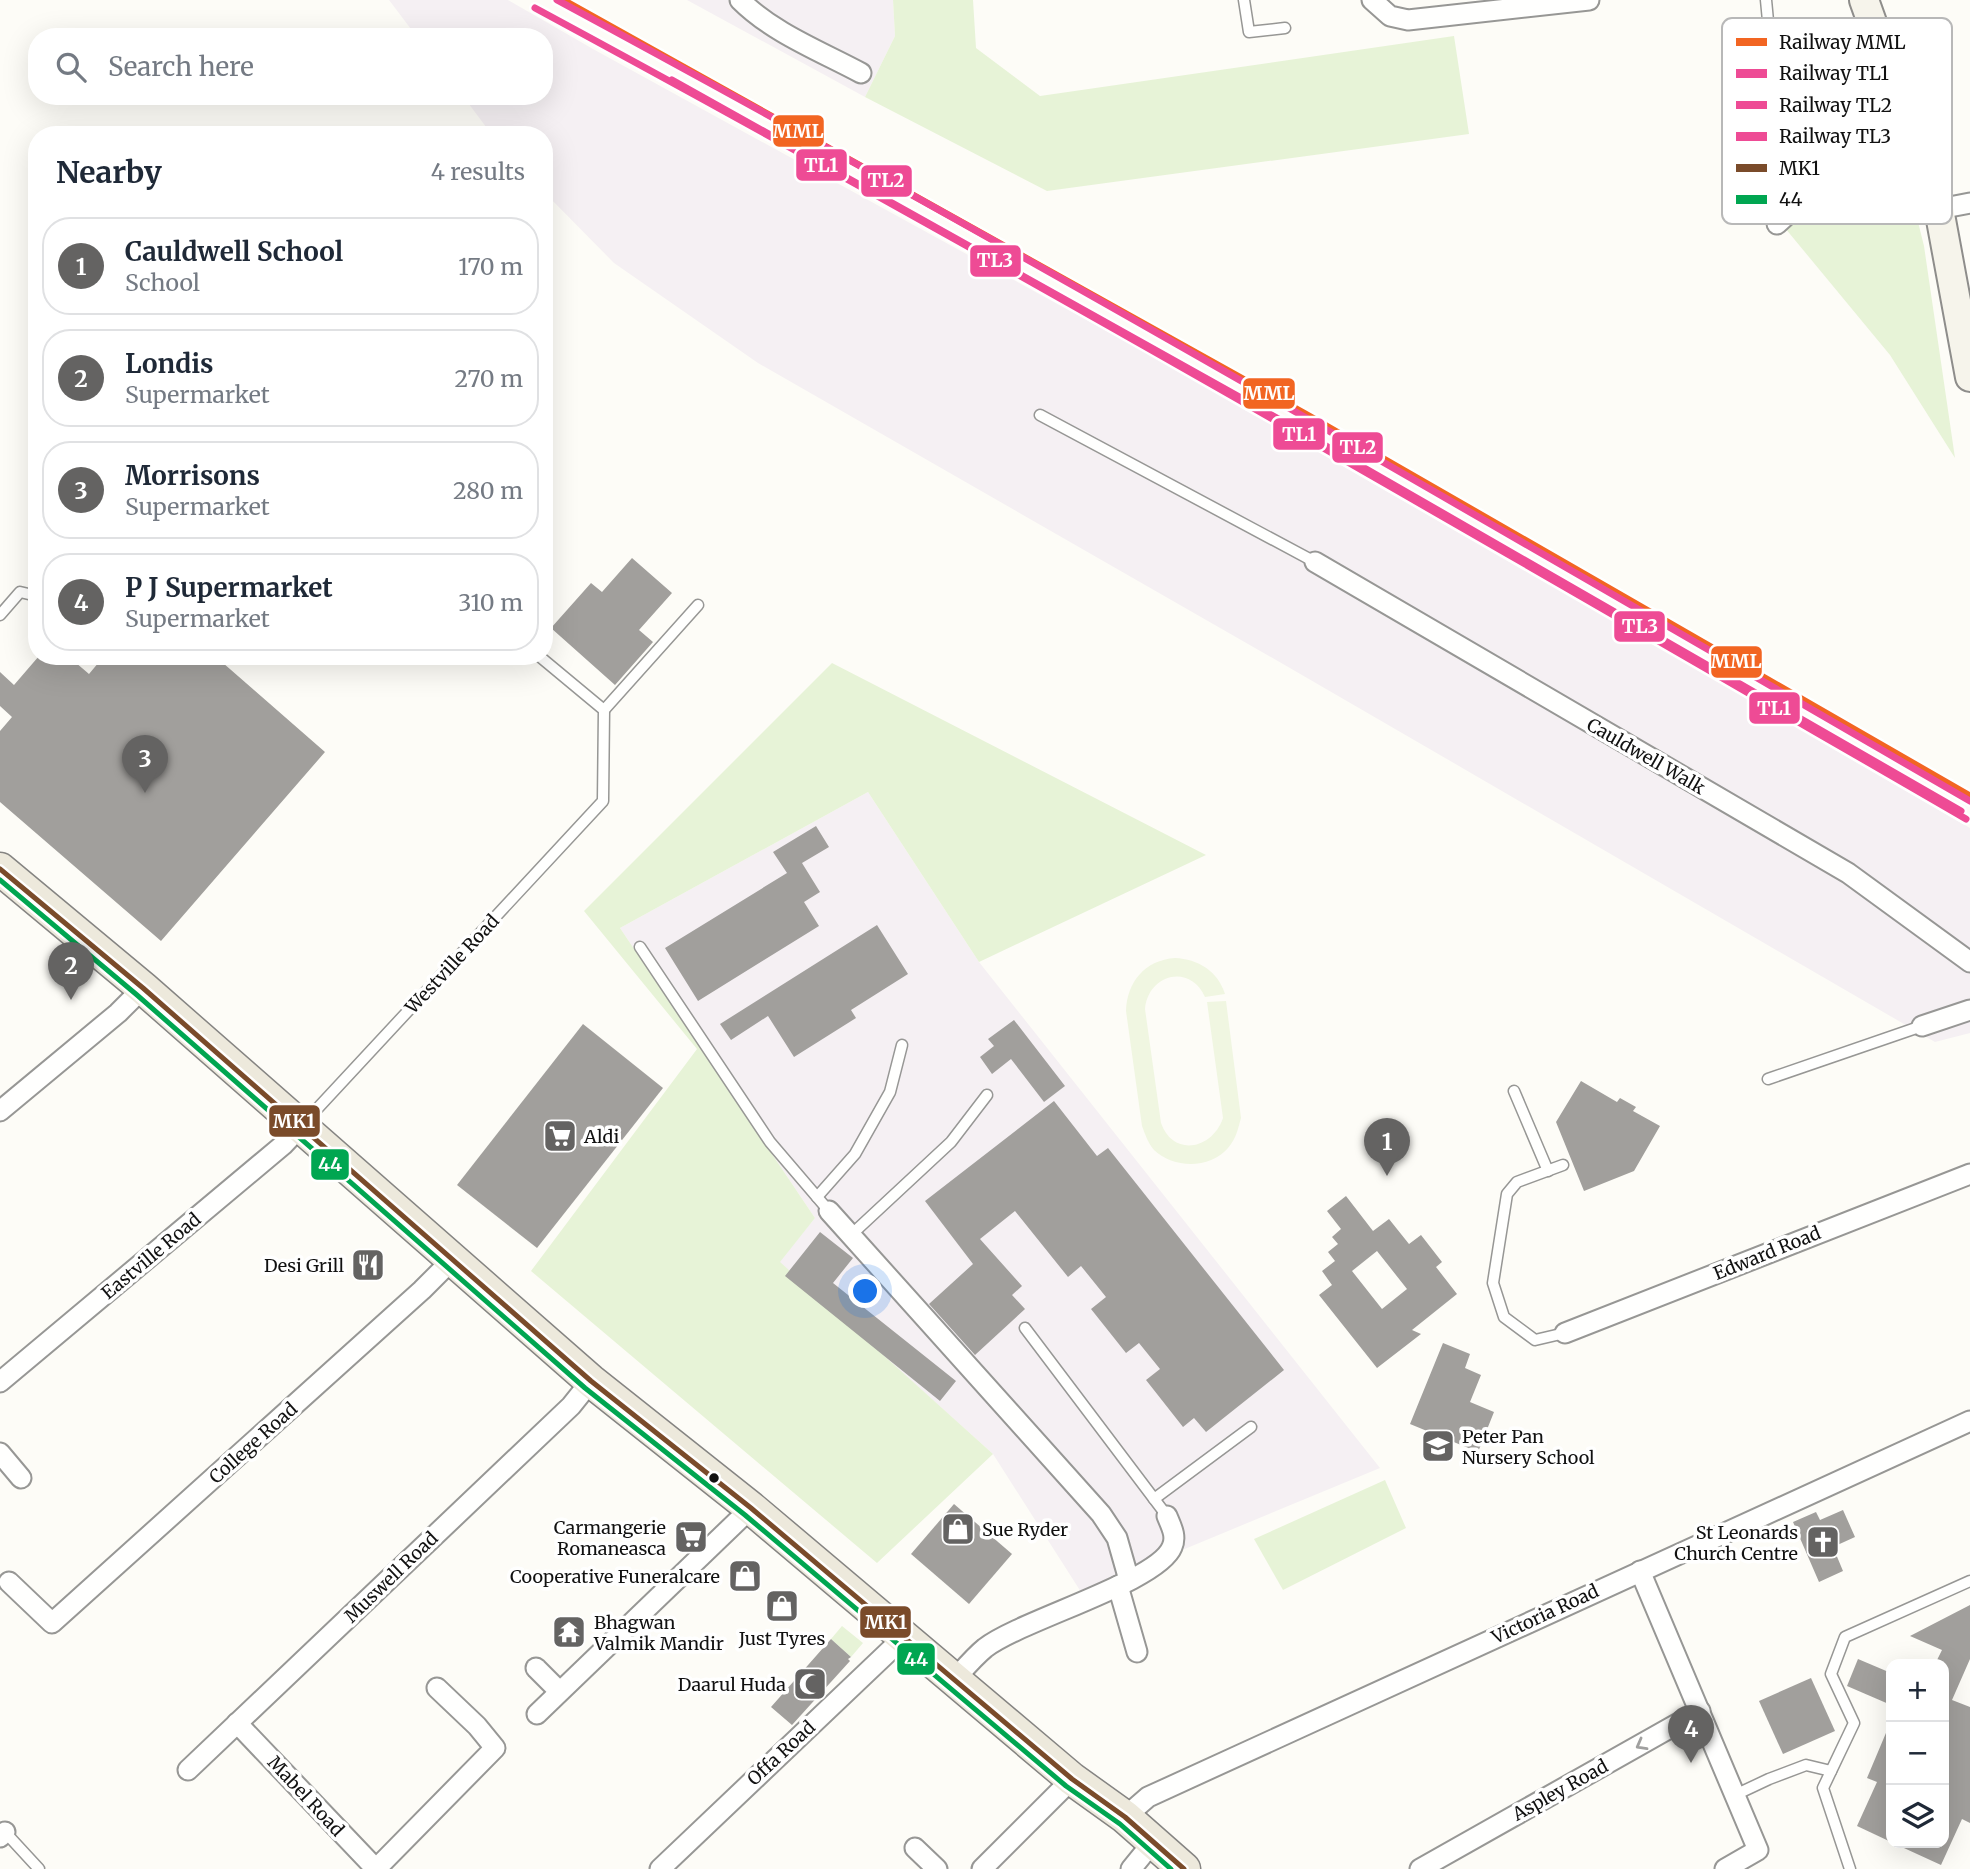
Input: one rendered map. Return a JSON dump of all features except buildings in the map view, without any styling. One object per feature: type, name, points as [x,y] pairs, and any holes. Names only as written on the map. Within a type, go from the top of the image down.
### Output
[{"type":"main road","points":[[1864,0],[1870,18]]},
{"type":"main road","points":[[1942,224],[1970,377]]},
{"type":"main road","points":[[0,869],[143,988],[591,1381],[751,1507],[903,1638],[1072,1779],[1125,1817],[1184,1869]]},
{"type":"street","points":[[740,0],[782,31],[860,73]]},
{"type":"street","points":[[1372,0],[1390,16],[1408,20],[1589,0]]},
{"type":"street","points":[[1952,206],[1970,203]]},
{"type":"street","name":"Cauldwell Walk","points":[[1315,562],[1848,873],[1970,962]]},
{"type":"street","points":[[0,1111],[143,988]]},
{"type":"street","points":[[1922,1026],[1970,1010]]},
{"type":"street","name":"Eastville Road","points":[[0,1382],[283,1145],[300,1127]]},
{"type":"street","name":"Edward Road","points":[[1565,1333],[1970,1174]]},
{"type":"street","points":[[823,1204],[1101,1514],[1117,1538],[1137,1652]]},
{"type":"street","name":"College Road","points":[[9,1582],[52,1623],[452,1260]]},
{"type":"street","name":"Muswell Road","points":[[188,1770],[571,1406],[591,1381]]},
{"type":"street","name":"Victoria Road","points":[[1125,1817],[1148,1797],[1970,1421]]},
{"type":"street","points":[[0,1453],[21,1478]]},
{"type":"street","points":[[537,1714],[751,1507]]},
{"type":"street","points":[[955,1679],[986,1647],[1124,1583],[1161,1562],[1173,1546],[1174,1531],[1167,1516]]},
{"type":"street","points":[[1640,1571],[1758,1850],[1725,1869]]},
{"type":"street","name":"Offa Road","points":[[660,1869],[903,1638]]},
{"type":"street","points":[[536,1668],[559,1691]]},
{"type":"street","points":[[376,1869],[495,1748],[477,1726],[437,1688]]},
{"type":"street","name":"Aspley Road","points":[[1420,1869],[1700,1711]]},
{"type":"street","name":"Mabel Road","points":[[237,1723],[376,1869]]},
{"type":"street","points":[[982,1869],[1072,1779]]},
{"type":"street","points":[[1130,1869],[1153,1842]]},
{"type":"street","points":[[915,1848],[937,1869]]},
{"type":"lane","points":[[1244,0],[1249,32],[1285,28]]},
{"type":"lane","points":[[1766,0],[1768,18]]},
{"type":"lane","points":[[1040,415],[1315,562]]},
{"type":"lane","points":[[0,615],[20,592],[28,594]]},
{"type":"lane","points":[[550,665],[604,710],[698,605]]},
{"type":"lane","name":"Westville Road","points":[[300,1127],[603,801],[604,710]]},
{"type":"lane","points":[[640,947],[770,1142],[823,1204],[890,1092],[902,1045]]},
{"type":"lane","points":[[1768,1080],[1922,1026]]},
{"type":"lane","points":[[1514,1091],[1548,1171]]},
{"type":"lane","points":[[851,1236],[951,1142],[987,1095]]},
{"type":"lane","points":[[1563,1165],[1517,1182],[1507,1194],[1493,1283],[1504,1317],[1535,1340],[1565,1333]]},
{"type":"lane","points":[[1026,1328],[1167,1516]]},
{"type":"lane","points":[[1154,1499],[1251,1427]]},
{"type":"lane","points":[[1850,1869],[1823,1788],[1854,1723],[1831,1674],[1845,1637],[1970,1581]]},
{"type":"lane","points":[[1735,1795],[1806,1765],[1831,1771]]},
{"type":"lane","points":[[2,1832],[39,1869]]},
{"type":"shaded area","points":[[389,0],[508,0],[1154,357],[1970,828],[1970,1033],[1935,1042],[758,363],[614,263],[553,201],[553,126],[485,126],[470,105],[553,105],[553,28],[410,28]]},
{"type":"shaded area","points":[[687,0],[893,0],[895,36],[865,97]]},
{"type":"shaded area","points":[[868,792],[979,962],[1380,1468],[1081,1592],[993,1454],[779,1262],[815,1218],[620,928]]},
{"type":"green space","points":[[893,0],[973,0],[976,48],[1040,96],[1454,36],[1469,134],[1047,191],[865,97],[895,36]]},
{"type":"green space","points":[[1790,224],[1918,224],[1955,458],[1890,355],[1785,228]]},
{"type":"green space","points":[[832,663],[1206,855],[979,962],[868,792],[620,928],[815,1218],[780,1262],[993,1454],[877,1563],[531,1271],[697,1049],[584,911]]},
{"type":"green space","points":[[1175,958],[1192,961],[1206,968],[1217,979],[1225,994],[1205,997],[1190,980],[1170,977],[1161,981],[1148,997],[1145,1009],[1161,1123],[1174,1141],[1183,1145],[1202,1143],[1218,1129],[1223,1118],[1207,1002],[1226,1001],[1241,1118],[1228,1148],[1212,1160],[1202,1163],[1171,1161],[1154,1150],[1150,1144],[1142,1126],[1126,1011],[1130,991],[1140,974],[1155,963]]},
{"type":"green space","points":[[1385,1480],[1406,1528],[1283,1590],[1254,1539]]},
{"type":"green space","points":[[842,1626],[863,1643],[851,1657],[831,1639]]},
{"type":"rail line","name":"TL2","points":[[557,0],[1090,295],[1970,801]]},
{"type":"rail line","name":"MML","points":[[563,0],[1309,416],[1970,796]]},
{"type":"rail line","name":"TL1","points":[[535,8],[1074,306],[1966,819]]},
{"type":"rail line","name":"TL3","points":[[672,80],[1300,431],[1961,811]]},
{"type":"transit line","name":"MK1","points":[[0,869],[143,988],[591,1381],[751,1508],[1072,1779],[1125,1817],[1184,1869]]},
{"type":"transit line","name":"44","points":[[0,880],[137,995],[585,1388],[745,1515],[1066,1786],[1120,1824],[1171,1869]]},
{"type":"place","name":"Morrisons","points":[[145,793]]},
{"type":"place","name":"Londis","points":[[71,1000]]},
{"type":"place","name":"Aldi","points":[[560,1136]]},
{"type":"place","name":"Cauldwell School","points":[[1387,1176]]},
{"type":"place","name":"Desi Grill","points":[[368,1265]]},
{"type":"place","name":"Peter Pan Nursery School","points":[[1438,1446]]},
{"type":"place","name":"Sue Ryder","points":[[958,1529]]},
{"type":"place","name":"Carmangerie Romaneasca","points":[[691,1537]]},
{"type":"place","name":"St Leonards Church Centre","points":[[1823,1542]]},
{"type":"place","name":"Cooperative Funeralcare","points":[[745,1576]]},
{"type":"place","name":"Just Tyres","points":[[782,1606]]},
{"type":"place","name":"Bhagwan Valmik Mandir","points":[[569,1632]]},
{"type":"place","name":"Daarul Huda","points":[[810,1684]]},
{"type":"place","name":"P J Supermarket","points":[[1691,1763]]}]
